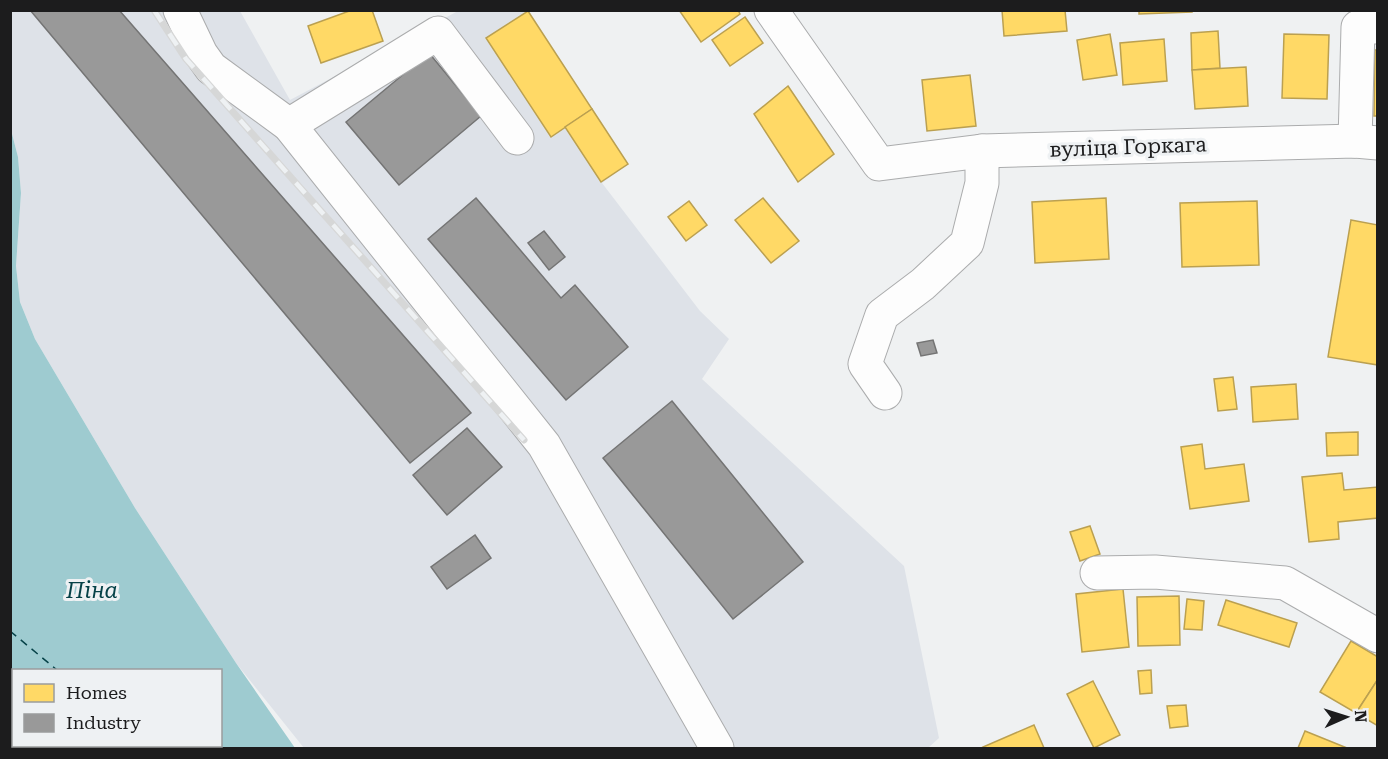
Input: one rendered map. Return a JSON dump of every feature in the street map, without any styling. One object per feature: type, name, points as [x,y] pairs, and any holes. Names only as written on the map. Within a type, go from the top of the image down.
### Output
[{"type":"street","points":[[180,10],[201,54],[211,68],[289,125],[544,445],[717,748]]},
{"type":"street","name":"вуліца Горкага","points":[[771,10],[879,164],[981,151],[1366,142]]},
{"type":"street","points":[[1366,142],[1358,27],[1377,27]]},
{"type":"street","points":[[289,125],[438,33],[517,138]]},
{"type":"street","points":[[885,393],[865,364],[882,315],[923,284],[967,243],[982,183],[981,151]]},
{"type":"street","points":[[1096,573],[1155,572],[1285,583],[1377,636]]},
{"type":"shaded area","points":[[10,11],[240,11],[290,100],[458,11],[528,11],[628,164],[602,183],[700,311],[729,339],[702,379],[904,566],[939,738],[928,748],[304,748],[236,663],[135,508],[35,339],[20,302],[16,266],[21,193],[18,157],[11,130]]},
{"type":"water","name":"Піна","points":[[11,130],[18,157],[21,193],[16,266],[20,302],[35,339],[135,508],[236,663],[295,748],[11,748]]},
{"type":"building: Homes","points":[[352,10],[372,10],[383,41],[321,63],[308,26]]},
{"type":"building: Homes","points":[[679,10],[738,10],[740,14],[701,42]]},
{"type":"building: Homes","points":[[1002,10],[1065,10],[1067,31],[1004,36]]},
{"type":"building: Homes","points":[[1139,10],[1192,10],[1192,12],[1139,14]]},
{"type":"building: Homes","points":[[528,11],[592,109],[551,137],[486,38]]},
{"type":"building: Homes","points":[[745,17],[763,43],[730,66],[712,40]]},
{"type":"building: Homes","points":[[1218,31],[1220,68],[1192,70],[1191,33]]},
{"type":"building: Homes","points":[[1110,34],[1117,75],[1083,80],[1077,40]]},
{"type":"building: Homes","points":[[1284,34],[1329,35],[1327,99],[1282,98]]},
{"type":"building: Homes","points":[[1164,39],[1167,81],[1123,85],[1120,43]]},
{"type":"building: Homes","points":[[1375,50],[1378,50],[1378,116],[1374,116]]},
{"type":"building: Homes","points":[[1246,67],[1248,106],[1195,109],[1192,70]]},
{"type":"building: Homes","points":[[970,75],[976,126],[927,131],[922,80]]},
{"type":"building: Homes","points":[[788,86],[834,154],[798,182],[754,114]]},
{"type":"building: Homes","points":[[592,109],[628,164],[601,182],[565,127]]},
{"type":"building: Homes","points":[[763,198],[799,241],[771,263],[735,220]]},
{"type":"building: Homes","points":[[1106,198],[1109,259],[1035,263],[1032,202]]},
{"type":"building: Homes","points":[[689,201],[707,225],[686,241],[668,217]]},
{"type":"building: Homes","points":[[1257,201],[1259,265],[1182,267],[1180,203]]},
{"type":"building: Homes","points":[[1351,220],[1378,225],[1378,365],[1328,357]]},
{"type":"building: Homes","points":[[1233,377],[1237,409],[1218,411],[1214,379]]},
{"type":"building: Homes","points":[[1296,384],[1298,419],[1253,422],[1251,387]]},
{"type":"building: Homes","points":[[1358,432],[1358,455],[1327,456],[1326,433]]},
{"type":"building: Homes","points":[[1202,444],[1205,469],[1244,464],[1249,501],[1190,509],[1181,447]]},
{"type":"building: Homes","points":[[1342,473],[1344,490],[1378,487],[1378,518],[1338,522],[1339,539],[1309,542],[1302,477]]},
{"type":"building: Homes","points":[[1090,526],[1100,554],[1080,561],[1070,532]]},
{"type":"building: Homes","points":[[1123,589],[1129,647],[1082,652],[1076,594]]},
{"type":"building: Homes","points":[[1179,596],[1180,645],[1138,646],[1137,597]]},
{"type":"building: Homes","points":[[1187,599],[1204,601],[1202,630],[1184,629]]},
{"type":"building: Homes","points":[[1226,600],[1297,623],[1289,647],[1218,625]]},
{"type":"building: Homes","points":[[1351,641],[1378,657],[1378,679],[1356,713],[1320,692]]},
{"type":"building: Homes","points":[[1151,670],[1152,693],[1140,694],[1138,671]]},
{"type":"building: Homes","points":[[1378,679],[1378,726],[1356,713]]},
{"type":"building: Homes","points":[[1093,681],[1120,735],[1094,748],[1067,694]]},
{"type":"building: Homes","points":[[1186,705],[1188,726],[1170,728],[1167,706]]},
{"type":"building: Homes","points":[[1034,725],[1044,748],[983,747]]},
{"type":"building: Homes","points":[[1305,731],[1347,748],[1298,748]]},
{"type":"building: Industry","points":[[30,10],[119,10],[471,413],[410,463]]},
{"type":"building: Industry","points":[[429,53],[481,116],[399,185],[346,122]]},
{"type":"building: Industry","points":[[476,198],[561,298],[575,285],[628,347],[566,400],[428,239]]},
{"type":"building: Industry","points":[[544,231],[565,257],[549,270],[528,243]]},
{"type":"building: Industry","points":[[933,340],[937,353],[921,356],[917,343]]},
{"type":"building: Industry","points":[[672,401],[803,562],[733,619],[603,458]]},
{"type":"building: Industry","points":[[467,428],[502,467],[447,515],[413,475]]},
{"type":"building: Industry","points":[[475,535],[491,558],[447,589],[431,567]]},
{"type":"ferry route","points":[[10,631],[56,669]]},
{"type":"railway","points":[[154,10],[186,59],[524,440]]}]
